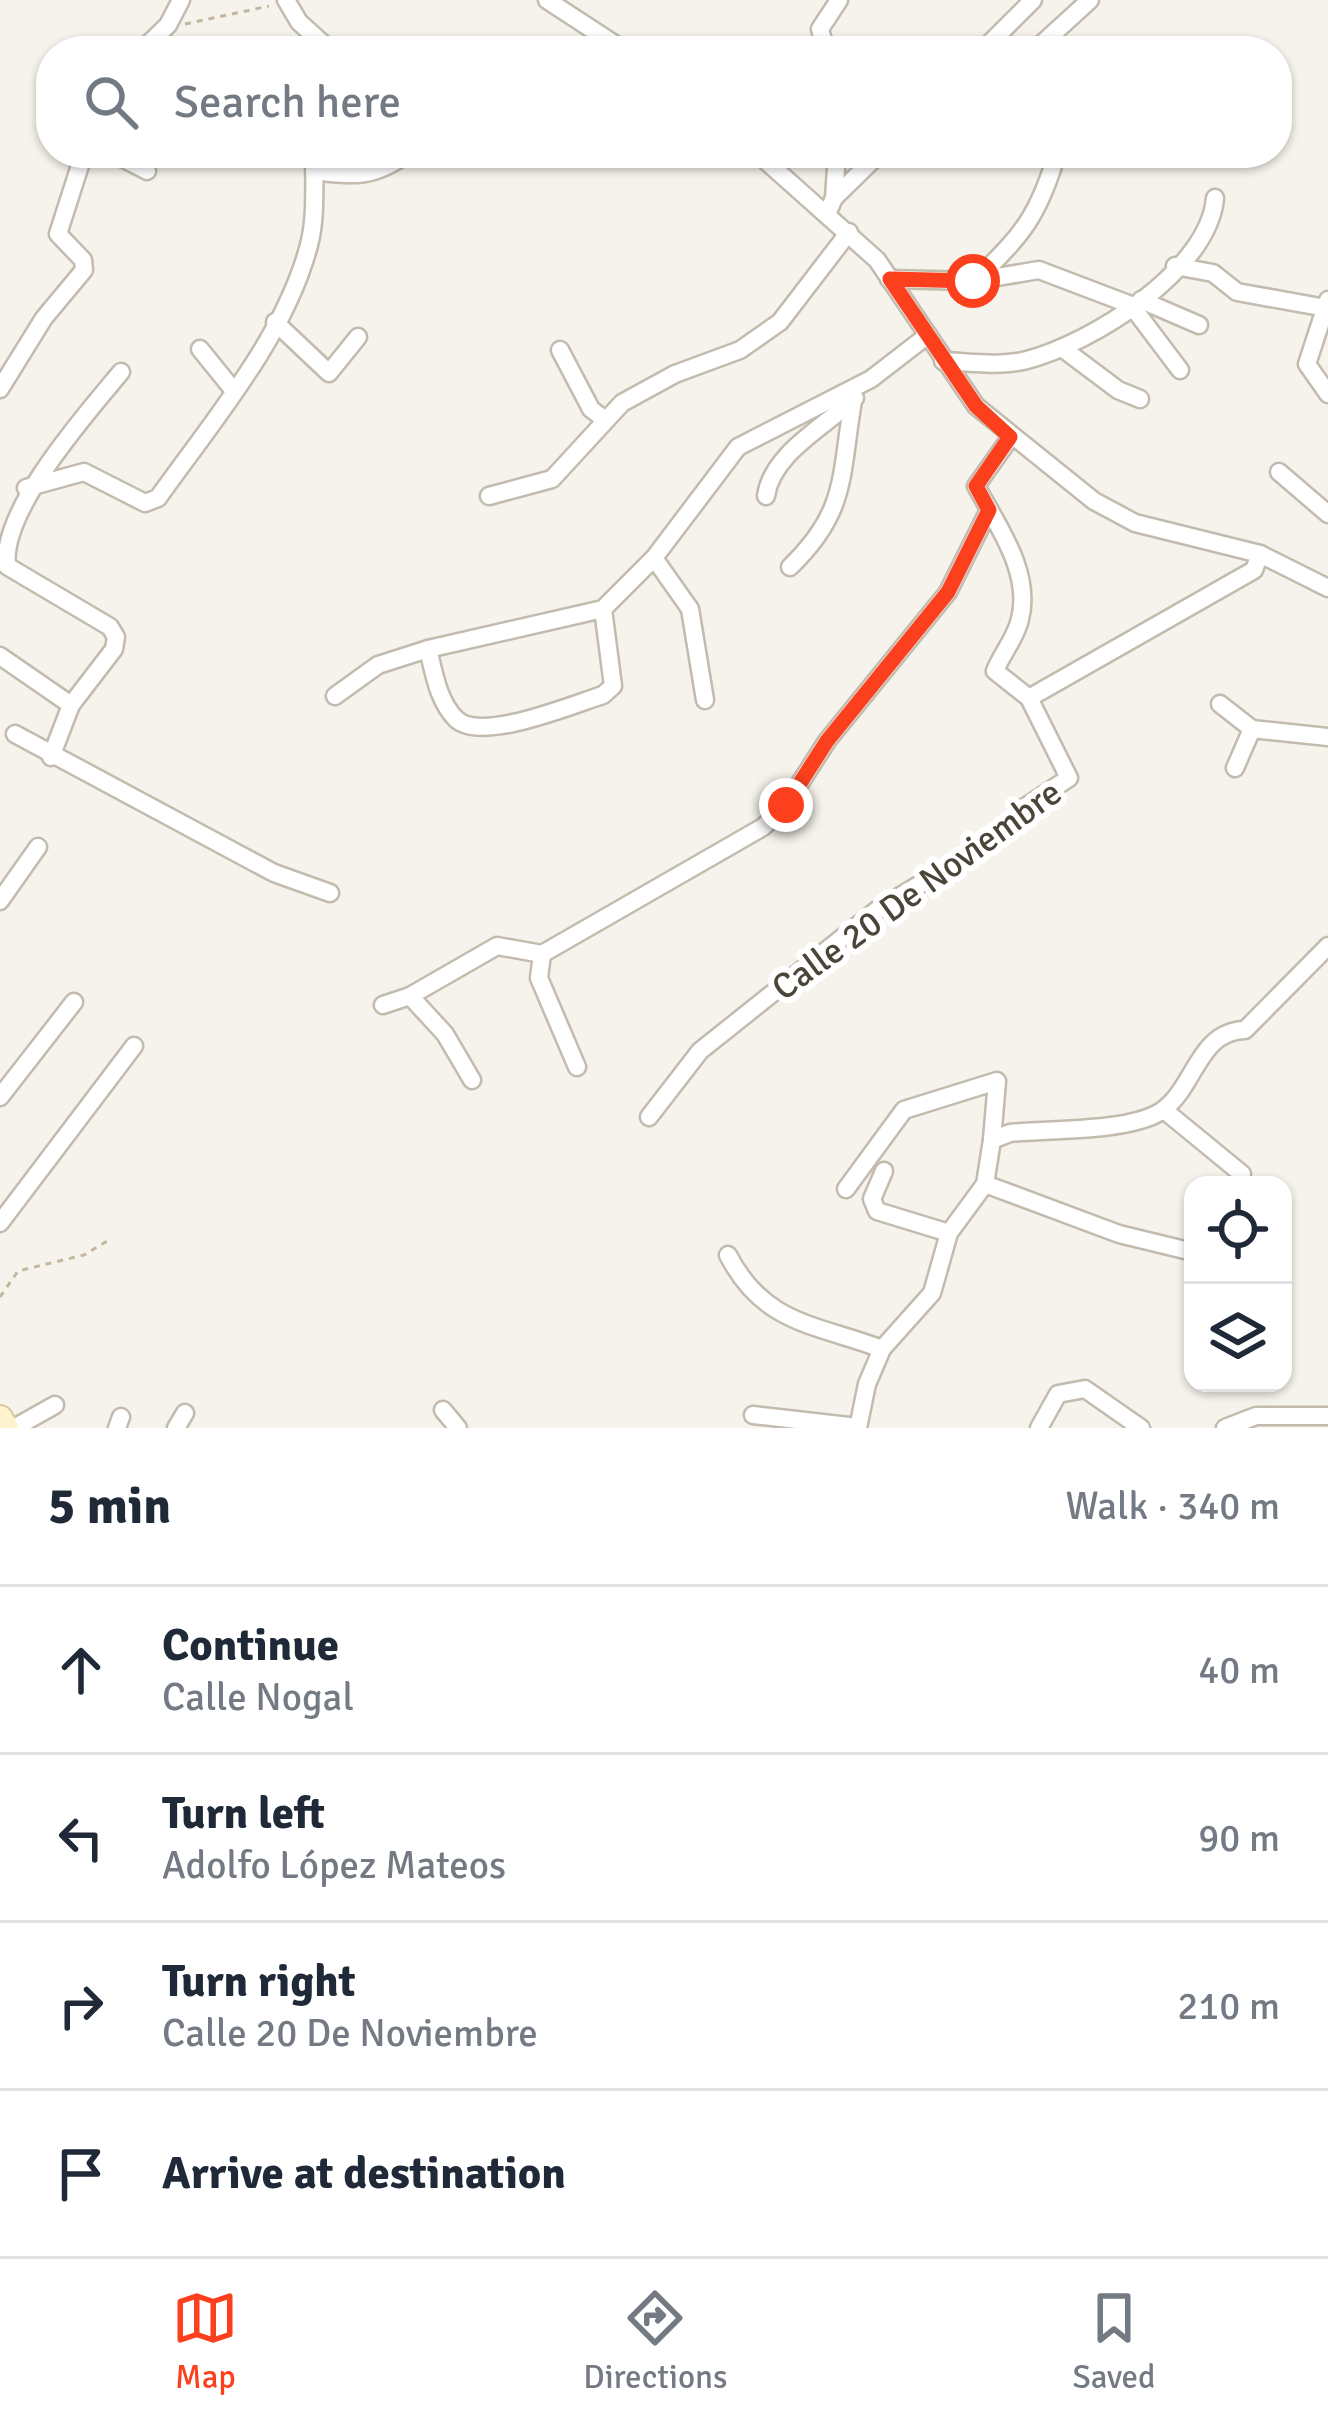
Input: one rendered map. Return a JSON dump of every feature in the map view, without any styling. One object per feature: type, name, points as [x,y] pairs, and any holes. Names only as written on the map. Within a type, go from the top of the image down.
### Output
[{"type":"main road","points":[[0,1418],[10,1428]]},
{"type":"street","points":[[157,36],[182,0]]},
{"type":"street","points":[[547,0],[602,36]]},
{"type":"street","points":[[822,36],[820,28],[839,0]]},
{"type":"street","points":[[997,36],[1033,0]]},
{"type":"street","points":[[1050,36],[1090,0]]},
{"type":"street","points":[[284,1],[317,36]]},
{"type":"street","points":[[0,389],[44,318],[84,270],[83,260],[58,234],[79,168]]},
{"type":"street","points":[[141,168],[147,171]]},
{"type":"street","points":[[26,488],[84,472],[145,503],[158,498],[234,391],[275,322],[309,248],[315,168]]},
{"type":"street","points":[[335,168],[365,177],[388,168]]},
{"type":"street","points":[[778,168],[831,205],[890,279],[976,406],[1010,437],[1094,501],[1136,523],[1260,554],[1328,588]]},
{"type":"street","points":[[831,205],[835,168]]},
{"type":"street","points":[[831,205],[866,168]]},
{"type":"street","points":[[973,281],[1021,238],[1043,200],[1053,168]]},
{"type":"street","points":[[943,361],[1022,362],[1103,330],[1202,243],[1215,198]]},
{"type":"street","points":[[489,496],[553,478],[604,418],[675,374],[740,350],[780,322],[850,232]]},
{"type":"street","points":[[1175,266],[1213,273],[1237,292],[1327,304],[1307,364],[1328,394]]},
{"type":"street","points":[[890,279],[973,281],[1039,270],[1199,325]]},
{"type":"street","points":[[1136,303],[1180,370]]},
{"type":"street","points":[[275,322],[329,373],[358,338]]},
{"type":"street","points":[[766,496],[768,480],[788,455],[928,335]]},
{"type":"street","points":[[1062,348],[1118,390],[1140,399]]},
{"type":"street","points":[[200,349],[234,391]]},
{"type":"street","points":[[560,350],[591,410],[604,418]]},
{"type":"street","points":[[51,757],[71,705],[113,650],[116,637],[110,627],[7,566],[1,536],[26,488],[121,372]]},
{"type":"street","points":[[335,696],[378,665],[603,609],[653,558],[738,447],[872,379]]},
{"type":"street","points":[[790,567],[823,536],[837,508],[853,400]]},
{"type":"street","points":[[383,1005],[410,996],[497,946],[542,953],[763,827],[786,805],[827,741],[948,592],[989,510],[976,486],[1010,437]]},
{"type":"street","points":[[1279,472],[1328,514]]},
{"type":"street","name":"Calle 20 De Noviembre","points":[[649,1117],[700,1051],[877,910],[995,839],[1022,809],[1069,778],[1029,698],[995,671],[1021,617],[1022,588],[1013,554],[989,510]]},
{"type":"street","points":[[1029,698],[1254,570],[1260,554]]},
{"type":"street","points":[[653,558],[690,609],[704,700]]},
{"type":"street","points":[[428,649],[440,694],[453,716],[466,726],[488,729],[603,695],[613,686],[603,609]]},
{"type":"street","points":[[0,656],[71,705]]},
{"type":"street","points":[[1220,704],[1252,729],[1328,737]]},
{"type":"street","points":[[1234,768],[1252,729]]},
{"type":"street","points":[[15,734],[51,757],[101,776],[274,873],[331,893]]},
{"type":"street","points":[[0,901],[38,848]]},
{"type":"street","points":[[992,1140],[1010,1133],[1137,1121],[1163,1111],[1215,1039],[1228,1030],[1245,1030],[1328,946]]},
{"type":"street","points":[[542,953],[538,978],[577,1067]]},
{"type":"street","points":[[410,996],[446,1034],[472,1080]]},
{"type":"street","points":[[0,1097],[74,1002]]},
{"type":"street","points":[[0,1223],[134,1046]]},
{"type":"street","points":[[753,1415],[858,1428],[867,1384],[882,1349],[932,1293],[950,1233],[986,1184],[997,1082],[904,1110],[846,1190]]},
{"type":"street","points":[[1163,1111],[1242,1174]]},
{"type":"street","points":[[884,1171],[872,1199],[877,1211],[950,1233]]},
{"type":"street","points":[[986,1184],[1119,1234],[1184,1250]]},
{"type":"street","points":[[728,1255],[740,1278],[770,1311],[882,1349]]},
{"type":"street","points":[[1039,1428],[1058,1394],[1085,1389],[1141,1428]]},
{"type":"street","points":[[10,1428],[55,1406]]},
{"type":"street","points":[[443,1411],[458,1428]]},
{"type":"street","points":[[1225,1428],[1256,1416],[1328,1416]]},
{"type":"path","points":[[168,25],[284,1]]},
{"type":"path","points":[[0,1297],[18,1271],[85,1255],[109,1240]]},
{"type":"route","points":[[786,805],[827,741],[895,658],[916,624],[948,592],[989,510],[976,486],[1010,437],[976,406],[890,279],[973,281]]}]
